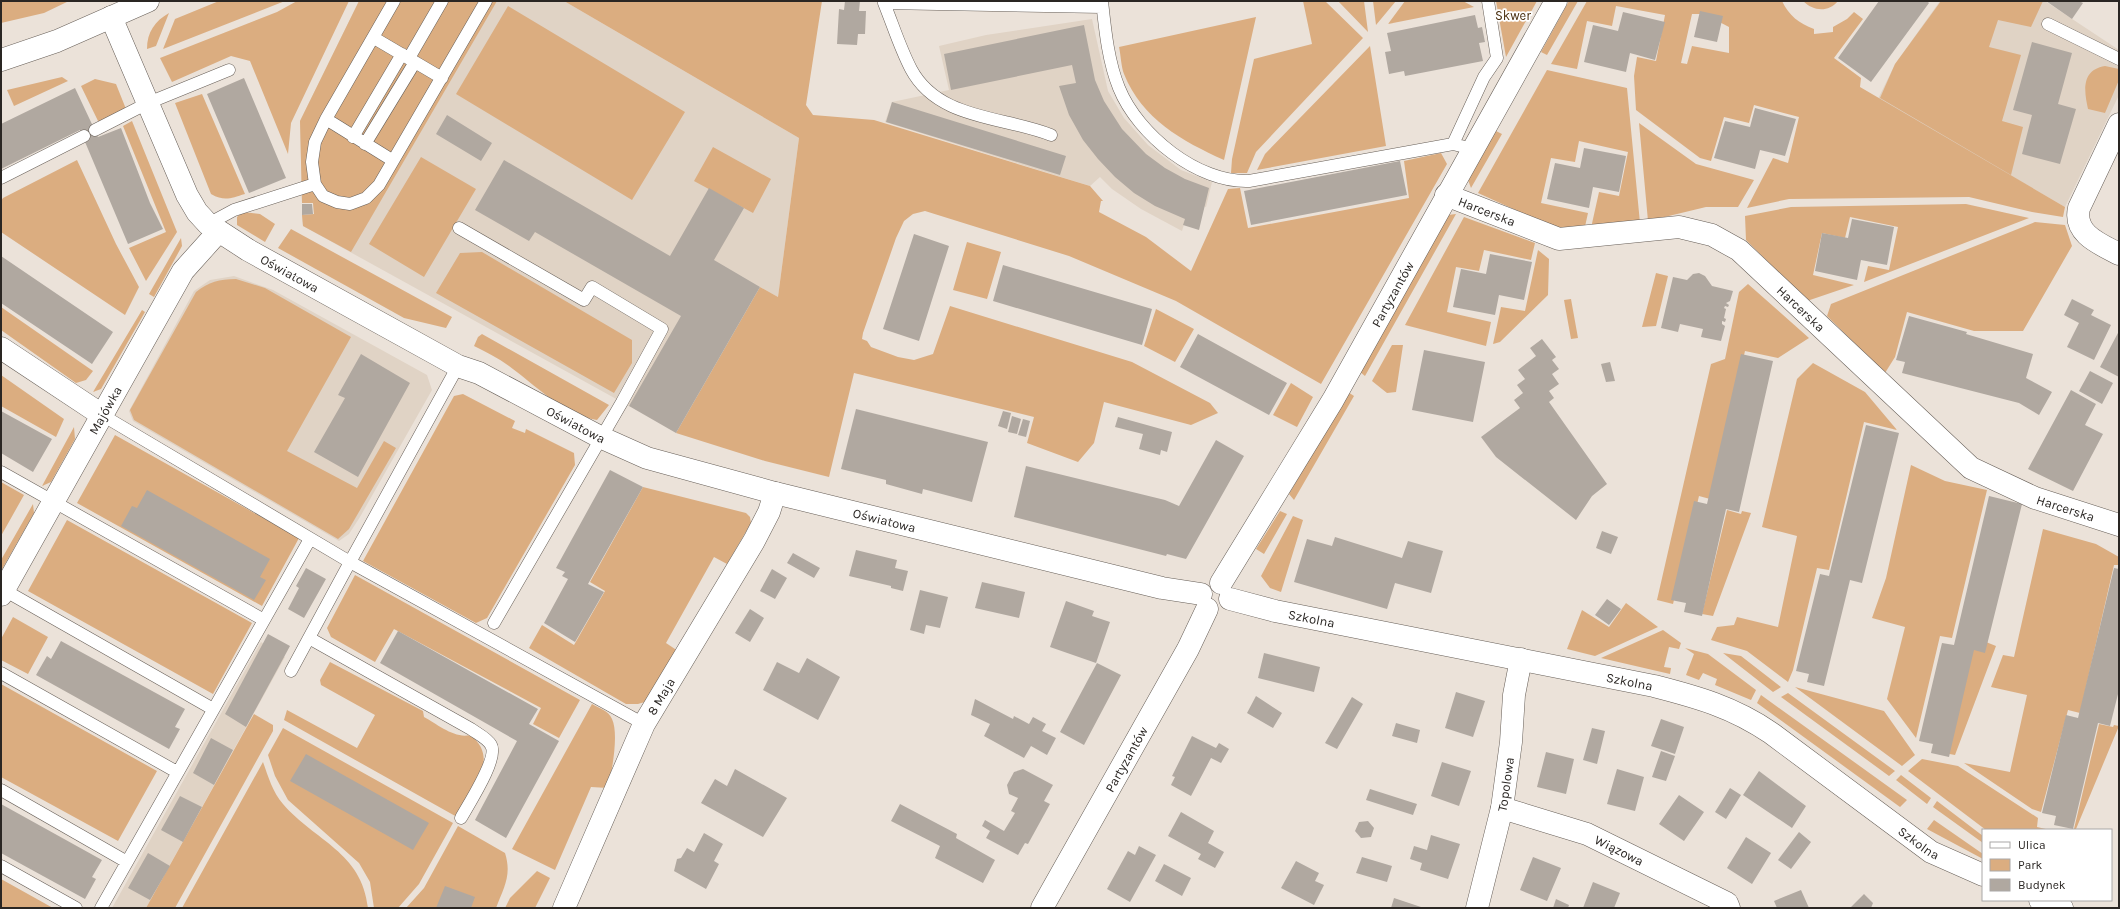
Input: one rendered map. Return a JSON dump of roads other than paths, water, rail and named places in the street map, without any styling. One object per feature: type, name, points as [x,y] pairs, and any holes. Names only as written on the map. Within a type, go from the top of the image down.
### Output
[{"type":"street","points":[[1,60],[58,41],[148,1]]},
{"type":"street","name":"Partyzantów","points":[[1226,591],[1446,195],[1463,146],[1556,1]]},
{"type":"street","name":"Oświatowa","points":[[111,17],[187,195],[197,212],[213,228],[248,250],[458,366],[479,373],[600,437],[647,458],[775,493],[1162,588],[1204,601]]},
{"type":"street","points":[[2119,124],[2079,208],[2077,218],[2082,229],[2090,238],[2119,254]]},
{"type":"street","name":"Harcerska","points":[[1446,195],[1559,239],[1679,227],[1712,235],[1739,250],[1971,468],[2035,498],[2119,525]]},
{"type":"street","name":"Majówka","points":[[2,593],[183,271],[213,228]]},
{"type":"street","points":[[1,348],[102,415]]},
{"type":"street","name":"8 Maja","points":[[564,908],[644,724],[754,541],[769,512],[775,493]]},
{"type":"street","points":[[1204,601],[1208,584],[1215,582],[1226,591]]},
{"type":"street","name":"Szkolna","points":[[1226,591],[1275,611],[1654,686],[1691,696],[1734,711],[1771,733],[1931,852],[1982,875]]},
{"type":"street","name":"Partyzantów","points":[[1042,908],[1188,649],[1204,601]]},
{"type":"street","name":"Topolowa","points":[[1477,908],[1502,808],[1511,742],[1514,695],[1521,659]]},
{"type":"street","name":"Wiązowa","points":[[1502,808],[1587,834],[1727,903],[1729,908]]},
{"type":"lane","points":[[394,1],[326,119],[315,142],[312,162],[315,184],[323,196],[337,202],[350,204],[366,198],[379,186],[392,160],[442,78],[481,3]]},
{"type":"lane","points":[[365,144],[409,58],[442,1]]},
{"type":"lane","points":[[1050,135],[960,110],[937,100],[926,90],[911,69],[884,2],[1102,4],[1115,77],[1119,90],[1131,109],[1154,138],[1188,163],[1219,178],[1249,181],[1463,146],[1484,77],[1497,58],[1488,1]]},
{"type":"lane","points":[[2048,24],[2119,59]]},
{"type":"lane","points":[[374,38],[442,78]]},
{"type":"lane","points":[[353,137],[409,58]]},
{"type":"lane","points":[[1,178],[148,103],[229,70]]},
{"type":"lane","points":[[326,119],[392,160]]},
{"type":"lane","points":[[213,228],[234,210],[315,184]]},
{"type":"lane","points":[[459,228],[584,300],[592,287],[662,329],[622,402],[600,437],[494,623]]},
{"type":"lane","points":[[291,671],[458,366]]},
{"type":"lane","points":[[102,415],[350,562],[644,724]]},
{"type":"lane","points":[[1,472],[264,620]]},
{"type":"lane","points":[[101,908],[310,539]]},
{"type":"lane","points":[[2,593],[214,709]]},
{"type":"lane","points":[[309,638],[472,729],[491,744],[490,764],[461,818]]},
{"type":"lane","points":[[1,673],[177,772]]},
{"type":"lane","points":[[1,790],[127,862]]},
{"type":"lane","points":[[1,866],[76,908]]},
{"type":"park label","name":"Skwer","points":[[1513,15]]}]
